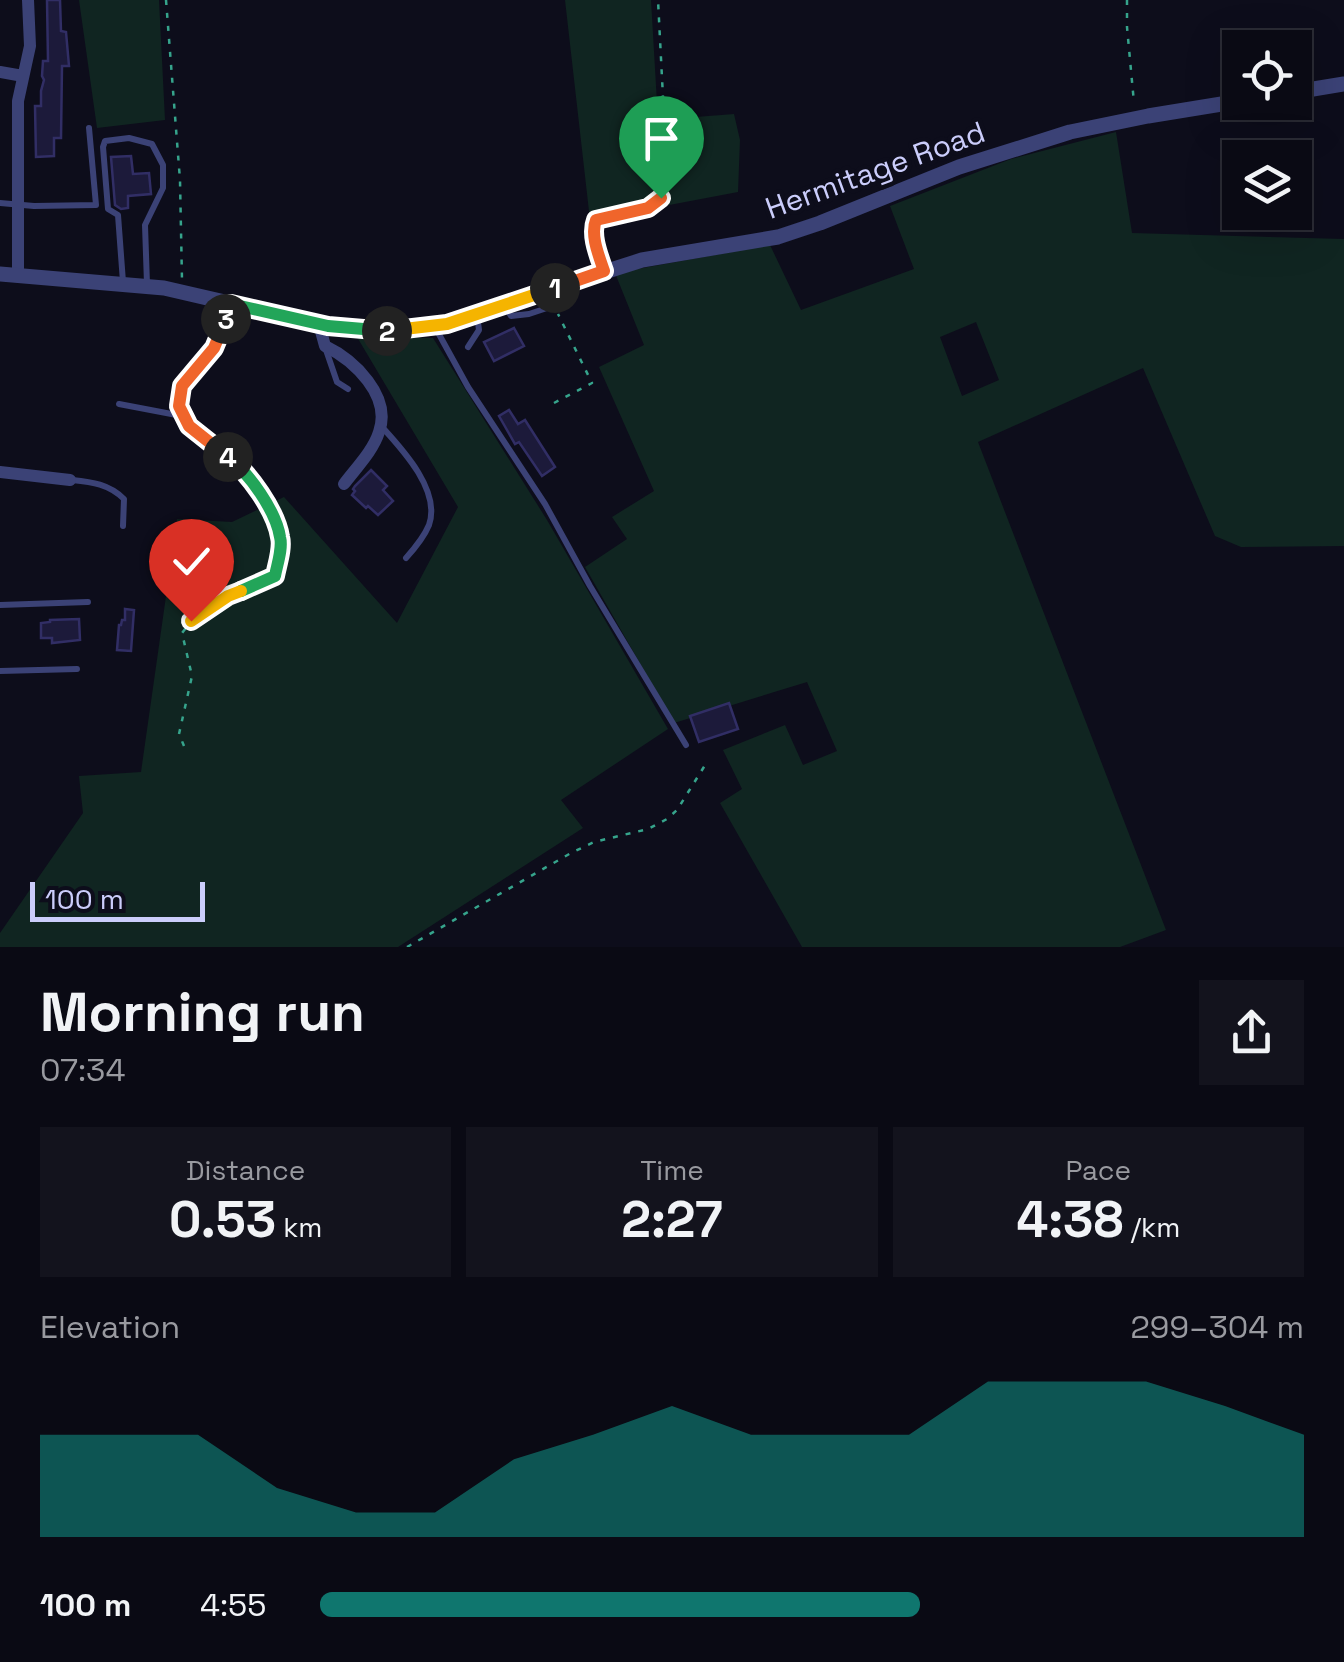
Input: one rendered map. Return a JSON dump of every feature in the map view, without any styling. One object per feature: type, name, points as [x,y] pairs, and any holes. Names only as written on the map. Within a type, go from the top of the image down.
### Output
[{"type":"street","points":[[18,276],[18,101],[30,46],[28,0]]},
{"type":"street","points":[[0,72],[23,76]]},
{"type":"street","points":[[1312,89],[1344,84]]},
{"type":"street","name":"Hermitage Road","points":[[0,274],[146,286],[318,324],[388,332],[434,326],[642,260],[778,236],[959,167],[1070,132],[1222,104]]},
{"type":"street","points":[[231,304],[214,348],[182,386],[179,406],[192,429],[236,462],[258,491]]},
{"type":"street","points":[[318,324],[325,346],[344,357],[375,392],[381,411],[381,426],[374,443],[344,484]]},
{"type":"street","points":[[0,472],[70,480]]},
{"type":"lane","points":[[0,204],[96,205],[88,128]]},
{"type":"lane","points":[[124,283],[118,215],[108,209],[102,148],[105,140],[129,138],[152,144],[163,165],[163,188],[145,225],[146,286]]},
{"type":"lane","points":[[505,305],[511,316],[550,307]]},
{"type":"lane","points":[[468,347],[479,330],[477,314]]},
{"type":"lane","points":[[434,326],[468,387],[545,504],[686,745]]},
{"type":"lane","points":[[325,346],[337,382],[348,389]]},
{"type":"lane","points":[[119,404],[183,417]]},
{"type":"lane","points":[[381,426],[403,450],[432,504],[430,522],[406,558]]},
{"type":"lane","points":[[70,480],[94,482],[119,494],[124,499],[123,526]]},
{"type":"lane","points":[[0,604],[88,602]]},
{"type":"lane","points":[[0,672],[77,670]]},
{"type":"path","points":[[166,0],[180,180],[182,292]]},
{"type":"path","points":[[604,271],[594,234],[596,220],[648,208],[661,198],[665,189],[658,0]]},
{"type":"path","points":[[1127,0],[1136,118]]},
{"type":"path","points":[[550,307],[557,312],[592,383],[554,403]]},
{"type":"path","points":[[184,746],[179,734],[192,676],[182,634],[191,621],[228,596],[275,576],[281,539],[258,491]]},
{"type":"path","points":[[408,947],[571,852],[661,822],[676,810],[706,762]]},
{"type":"green space","points":[[79,0],[159,0],[165,120],[97,128]]},
{"type":"green space","points":[[565,0],[651,0],[658,120],[734,114],[740,140],[738,192],[590,220]]},
{"type":"green space","points":[[1116,132],[1132,233],[1344,239],[1344,546],[1241,547],[1215,536],[1143,368],[978,442],[1166,930],[1120,947],[802,947],[720,803],[742,789],[723,750],[785,725],[803,765],[837,751],[807,682],[674,723],[585,567],[627,539],[612,517],[654,491],[599,367],[644,345],[615,273],[770,245],[801,310],[914,269],[890,206],[1011,159]],"holes":[[[976,322],[999,380],[962,396],[940,337]]]},
{"type":"green space","points":[[357,337],[433,338],[547,520],[668,729],[561,800],[583,828],[398,947],[0,947],[0,933],[83,813],[79,776],[141,772],[177,519],[232,522],[284,497],[397,623],[458,507]]},
{"type":"building","points":[[47,0],[60,0],[61,31],[66,32],[69,66],[62,66],[61,138],[54,138],[54,156],[36,157],[35,106],[41,106],[43,61],[48,61]]},
{"type":"building","points":[[131,156],[133,174],[149,173],[151,194],[128,196],[128,208],[121,209],[115,205],[111,157]]},
{"type":"building","points":[[514,328],[524,346],[494,361],[484,342]]},
{"type":"building","points":[[509,410],[518,424],[525,420],[555,467],[542,476],[519,442],[515,444],[499,416]]},
{"type":"building","points":[[371,470],[387,486],[383,490],[393,501],[378,515],[352,495],[355,486]]},
{"type":"building","points":[[125,609],[134,610],[131,651],[117,650]]},
{"type":"building","points":[[79,619],[80,640],[52,643],[52,638],[41,638],[41,623]]},
{"type":"building","points":[[729,703],[738,729],[699,742],[690,716]]},
{"type":"route","points":[[191,621],[228,596],[275,576],[281,539],[266,501],[236,462],[189,426],[180,409],[182,386],[214,348],[231,304],[328,326],[388,332],[447,324],[604,271],[594,234],[596,220],[648,208],[661,198]]}]
